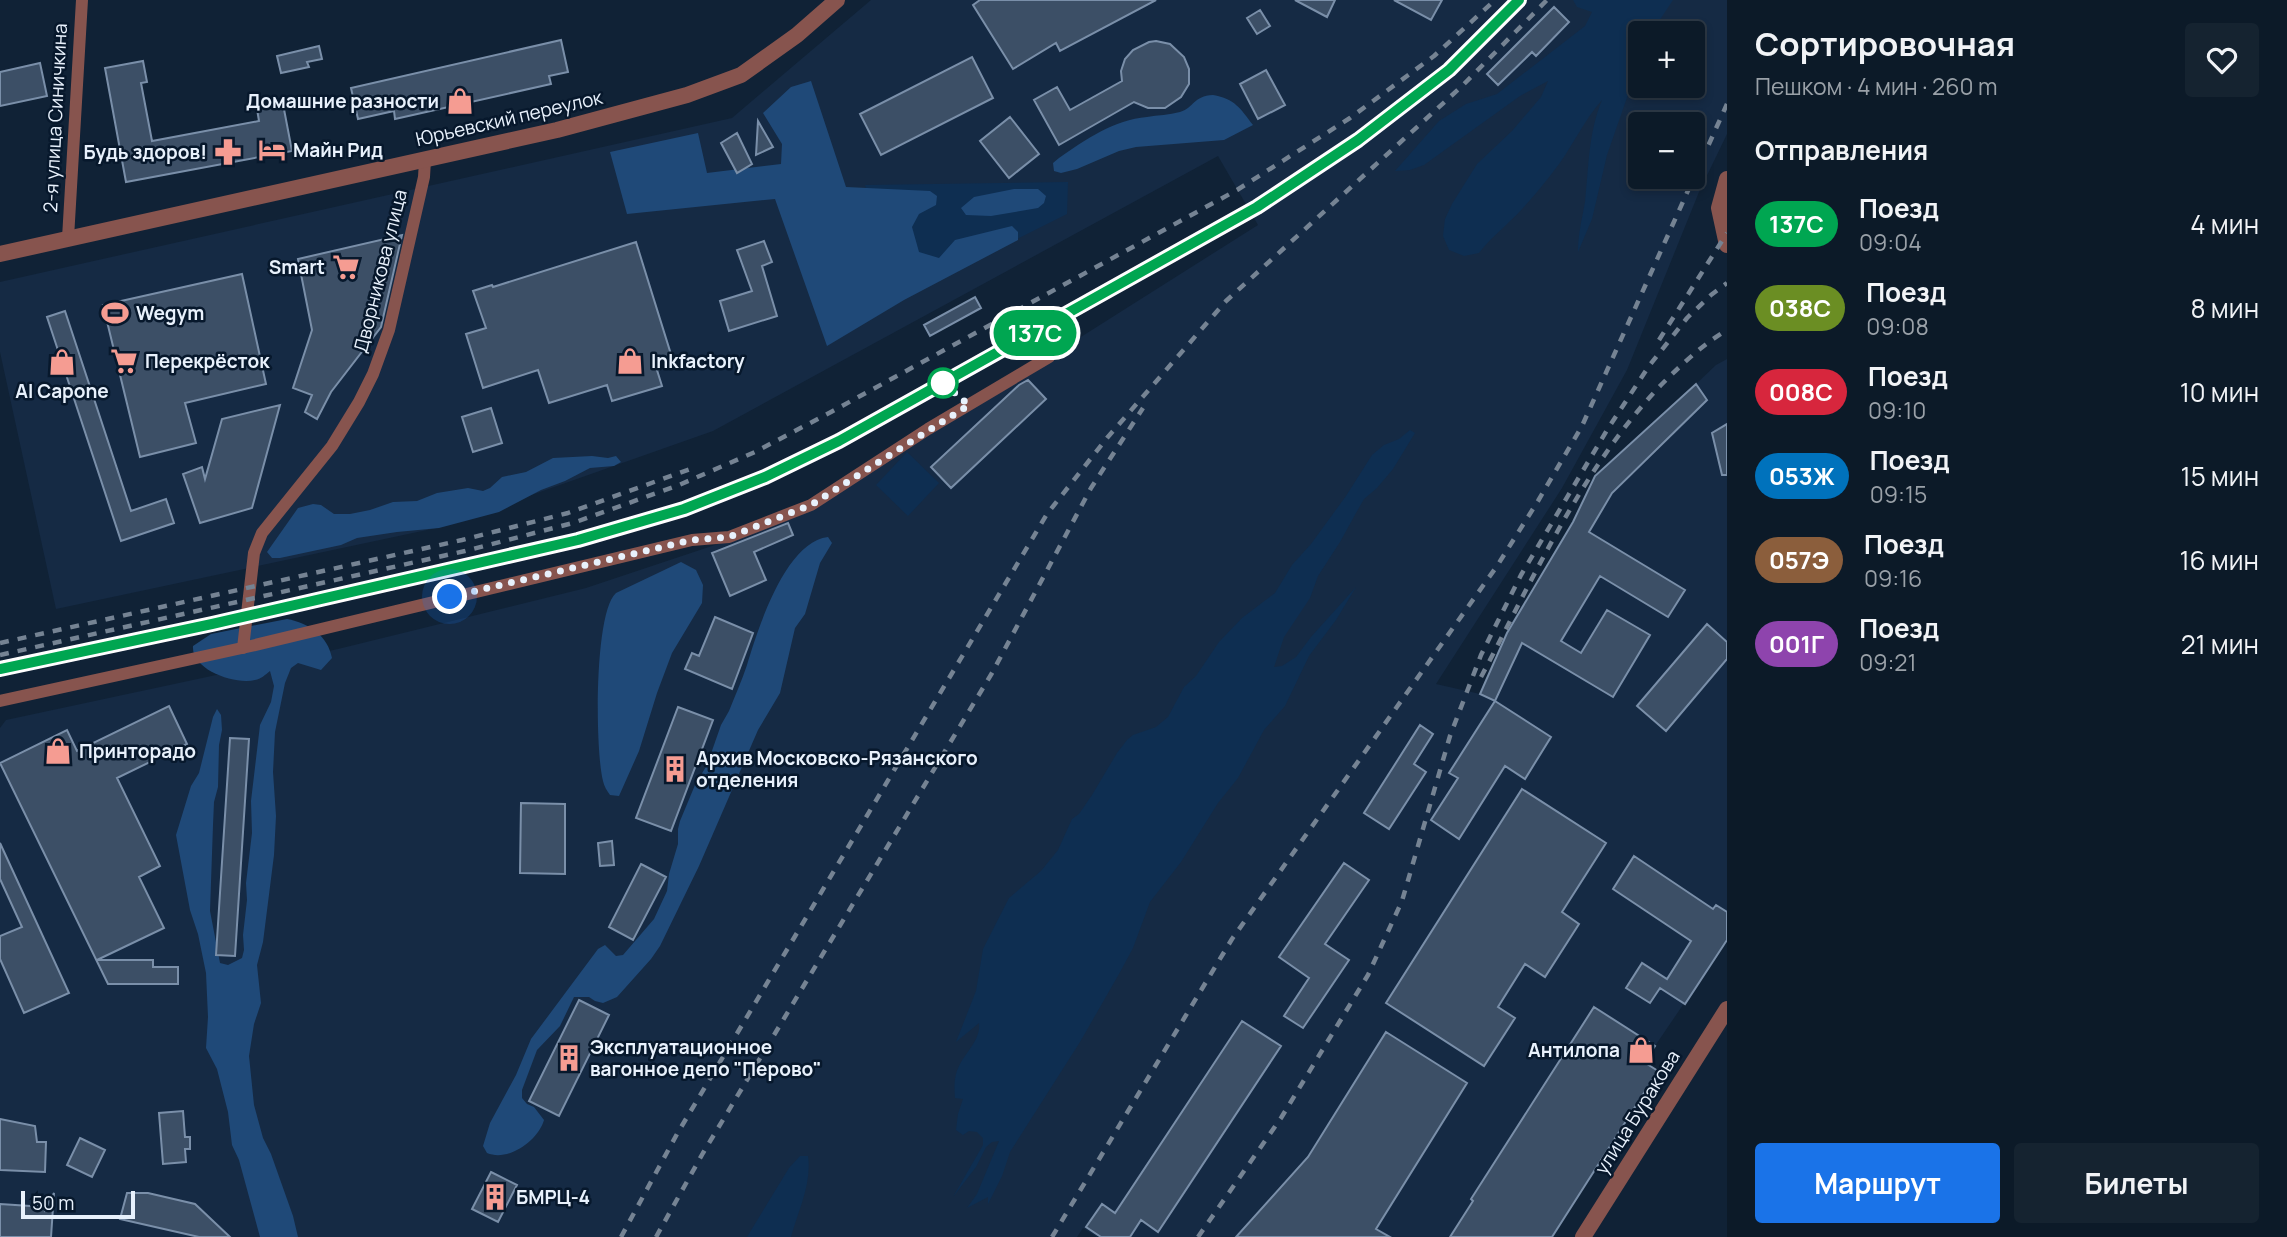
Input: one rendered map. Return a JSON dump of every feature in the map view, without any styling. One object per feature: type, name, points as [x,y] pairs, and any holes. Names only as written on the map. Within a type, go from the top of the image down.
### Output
[{"type":"street","name":"2-я улица Синичкина","points":[[68,237],[82,0]]},
{"type":"street","name":"Юрьевский переулок","points":[[0,254],[425,160],[601,119],[687,95],[741,75],[838,0]]},
{"type":"street","name":"Дворникова улица","points":[[243,648],[254,552],[262,533],[332,446],[373,374],[389,330],[424,177],[425,160]]},
{"type":"street","points":[[1727,179],[1719,208],[1727,245]]},
{"type":"street","points":[[0,701],[243,648],[692,540],[729,537],[811,505],[929,429],[1049,357]]},
{"type":"street","name":"улица Буракова","points":[[1583,1237],[1727,1009]]},
{"type":"shaded area","points":[[871,0],[1727,0],[1727,134],[1705,180],[1705,112],[1628,112],[1628,189],[1700,189],[1627,370],[1562,488],[1436,684],[1480,694],[1507,633],[1573,522],[1649,429],[1716,365],[1727,359],[1727,940],[1655,1046],[1533,1237],[1097,1237],[1083,1228],[1077,1237],[0,1237],[0,728],[6,720],[338,649],[586,588],[727,541],[807,510],[1258,225],[1218,156],[713,431],[441,527],[56,609],[0,352],[0,282],[732,118]],"holes":[[[1495,701],[1551,737],[1525,778],[1505,766],[1459,838],[1431,820],[1458,778],[1449,773]]]},
{"type":"shaded area","points":[[1573,0],[1673,0],[1659,21],[1628,21],[1628,95],[1607,155],[1592,219],[1578,252],[1592,138],[1602,100],[1543,185],[1479,253],[1464,256],[1449,250],[1443,236],[1445,219],[1452,204],[1477,164],[1512,131],[1541,97],[1548,81],[1520,96],[1424,165],[1395,171],[1439,121],[1466,104],[1497,94],[1585,26],[1592,12],[1577,7]]},
{"type":"shaded area","points":[[811,81],[846,187],[930,191],[937,196],[936,205],[919,214],[912,227],[919,252],[939,258],[955,240],[1012,226],[1018,232],[1018,240],[904,300],[827,346],[775,199],[627,214],[610,152],[698,133],[707,173],[781,164],[782,144],[763,113],[791,87]]},
{"type":"shaded area","points":[[1213,95],[1236,105],[1253,125],[1224,140],[1136,147],[1119,151],[1077,169],[1061,173],[1054,171],[1053,163],[1059,158],[1101,132],[1123,122],[1180,112],[1202,97]]},
{"type":"shaded area","points":[[1068,182],[1067,214],[899,298],[865,185]]},
{"type":"shaded area","points":[[1014,189],[1038,189],[1046,196],[1044,203],[1038,208],[991,216],[966,215],[961,208],[974,197]]},
{"type":"shaded area","points":[[1410,430],[1415,433],[1393,469],[1364,499],[1318,576],[1310,598],[1284,637],[1274,667],[1282,666],[1296,657],[1356,587],[1309,656],[1285,706],[1264,730],[1238,778],[1218,803],[1181,862],[1150,902],[1133,948],[1080,1042],[1010,1152],[988,1204],[988,1197],[967,1208],[977,1194],[999,1141],[986,1147],[976,1167],[953,1197],[983,1145],[983,1138],[977,1132],[969,1131],[963,1135],[956,1130],[963,1099],[955,1098],[956,1076],[963,1059],[976,1040],[979,1023],[956,1042],[976,991],[983,949],[1009,898],[1041,871],[1058,850],[1072,819],[1079,814],[1127,740],[1133,735],[1156,727],[1168,717],[1184,687],[1196,676],[1219,642],[1242,618],[1275,593],[1292,565],[1346,496],[1372,455]]},
{"type":"shaded area","points":[[907,452],[939,483],[908,516],[876,485]]},
{"type":"shaded area","points":[[616,456],[621,462],[614,466],[590,468],[499,512],[439,528],[357,538],[341,545],[280,558],[272,558],[267,552],[298,508],[313,504],[321,505],[334,514],[350,514],[393,502],[417,501],[437,493],[468,488],[483,491],[502,477],[526,472],[553,458]]},
{"type":"shaded area","points":[[828,537],[832,543],[820,563],[805,614],[795,628],[780,693],[758,730],[699,866],[660,946],[617,997],[603,1003],[589,997],[574,997],[560,1026],[537,1050],[522,1090],[522,1098],[534,1107],[544,1120],[541,1128],[529,1142],[513,1152],[504,1155],[487,1153],[483,1146],[490,1123],[516,1075],[531,1039],[598,949],[605,945],[616,956],[623,955],[654,919],[667,891],[678,844],[680,821],[695,785],[707,765],[766,610],[786,570],[799,554],[813,542]]},
{"type":"shaded area","points":[[681,562],[696,570],[703,585],[702,603],[672,653],[639,751],[619,796],[610,795],[603,783],[600,765],[598,713],[600,653],[609,605],[616,593]]},
{"type":"shaded area","points":[[287,619],[310,627],[322,637],[332,658],[321,670],[298,663],[291,668],[285,683],[275,732],[274,855],[263,942],[257,965],[261,1003],[254,1024],[249,1056],[254,1105],[298,1237],[260,1237],[239,1160],[232,1145],[228,1112],[217,1069],[206,1048],[206,973],[190,910],[176,835],[191,786],[199,773],[217,709],[221,715],[222,730],[218,787],[214,802],[210,911],[220,963],[228,965],[242,958],[244,950],[246,883],[252,833],[251,801],[260,725],[271,702],[274,686],[270,671],[259,679],[247,681],[216,674],[199,662],[194,655],[193,646],[211,634]]},
{"type":"shaded area","points":[[800,1156],[808,1156],[808,1177],[791,1237],[747,1237],[789,1168]]},
{"type":"building","points":[[980,0],[1156,0],[1060,51],[1056,43],[1013,69],[973,5]]},
{"type":"building","points":[[1295,0],[1335,0],[1327,17]]},
{"type":"building","points":[[1394,0],[1442,0],[1431,20]]},
{"type":"building","points":[[1554,7],[1569,22],[1536,56],[1532,52],[1498,85],[1487,74]]},
{"type":"building","points":[[1260,10],[1270,26],[1257,34],[1247,18]]},
{"type":"building","points":[[561,40],[568,72],[549,76],[551,84],[395,119],[394,111],[358,119],[351,88]]},
{"type":"building","points":[[1156,41],[1170,44],[1184,57],[1189,69],[1189,84],[1181,97],[1165,108],[1148,108],[1134,102],[1059,145],[1034,100],[1057,87],[1070,110],[1122,81],[1121,71],[1125,59],[1133,50]]},
{"type":"building","points":[[319,46],[322,59],[307,62],[309,67],[281,73],[277,56]]},
{"type":"building","points":[[972,57],[993,98],[881,155],[860,114]]},
{"type":"building","points":[[143,61],[147,82],[141,83],[152,141],[259,121],[257,109],[283,104],[292,151],[126,182],[105,68]]},
{"type":"building","points":[[40,63],[47,96],[0,106],[0,72]]},
{"type":"building","points":[[1266,70],[1285,105],[1258,119],[1240,84]]},
{"type":"building","points":[[1010,117],[1039,154],[1009,178],[980,141]]},
{"type":"building","points":[[758,121],[773,147],[756,155]]},
{"type":"building","points":[[737,133],[752,164],[737,173],[721,143]]},
{"type":"building","points":[[402,235],[381,327],[331,392],[317,419],[305,412],[312,395],[293,388],[312,330],[298,259]]},
{"type":"building","points":[[764,241],[772,262],[762,266],[777,316],[729,331],[720,301],[752,291],[737,250]]},
{"type":"building","points":[[636,242],[674,364],[657,370],[662,386],[612,401],[607,385],[549,403],[538,370],[483,388],[466,334],[486,328],[473,291]]},
{"type":"building","points":[[242,274],[266,384],[185,403],[196,443],[140,457],[103,305]]},
{"type":"building","points":[[975,297],[981,308],[930,336],[924,325]]},
{"type":"building","points":[[65,311],[131,511],[166,499],[174,523],[121,541],[47,317]]},
{"type":"building","points":[[1028,380],[1046,399],[951,488],[931,467],[1019,385]]},
{"type":"building","points":[[1696,384],[1707,400],[1612,493],[1589,532],[1685,590],[1668,617],[1600,576],[1561,641],[1581,653],[1607,610],[1650,635],[1613,697],[1522,643],[1495,701],[1480,694],[1507,633],[1573,522],[1595,476]]},
{"type":"building","points":[[280,405],[252,508],[200,523],[183,474],[202,467],[205,479],[222,419]]},
{"type":"building","points":[[491,408],[502,443],[473,452],[462,417]]},
{"type":"building","points":[[1727,424],[1727,475],[1722,475],[1712,433]]},
{"type":"building","points":[[788,523],[793,535],[754,552],[766,580],[730,596],[712,553]]},
{"type":"building","points":[[715,617],[753,633],[732,689],[685,669],[692,653],[699,656]]},
{"type":"building","points":[[1707,624],[1727,642],[1727,659],[1666,731],[1637,706]]},
{"type":"building","points":[[1495,701],[1551,737],[1525,779],[1505,766],[1459,839],[1431,820],[1458,778],[1449,773]]},
{"type":"building","points":[[169,706],[187,744],[117,778],[160,866],[139,877],[164,928],[97,960],[153,960],[153,967],[178,967],[178,984],[108,984],[0,763],[67,730],[77,751]]},
{"type":"building","name":"Архив Московско-Рязанского отделения","points":[[678,707],[713,720],[671,831],[636,818]]},
{"type":"building","points":[[1420,725],[1433,734],[1414,764],[1426,772],[1389,829],[1364,813]]},
{"type":"building","points":[[230,738],[249,739],[235,956],[216,955]]},
{"type":"building","points":[[1522,789],[1606,843],[1562,912],[1579,924],[1545,977],[1525,964],[1498,1007],[1515,1018],[1484,1066],[1386,1003]]},
{"type":"building","points":[[521,803],[565,804],[565,874],[520,873]]},
{"type":"building","points":[[612,841],[614,865],[600,866],[598,843]]},
{"type":"building","points":[[0,843],[69,993],[24,1013],[0,959],[0,936],[22,927],[0,879]]},
{"type":"building","points":[[1634,856],[1713,909],[1716,905],[1727,912],[1727,940],[1685,1004],[1660,988],[1650,1003],[1626,988],[1642,963],[1667,979],[1691,941],[1613,889]]},
{"type":"building","points":[[1344,863],[1369,880],[1325,944],[1349,960],[1303,1028],[1284,1016],[1309,978],[1279,957]]},
{"type":"building","points":[[641,864],[666,877],[633,940],[609,927]]},
{"type":"building","name":"Эксплуатационное вагонное депо \"Перово\"","points":[[579,1000],[609,1015],[559,1116],[529,1101]]},
{"type":"building","points":[[1594,1007],[1655,1046],[1644,1062],[1658,1071],[1552,1237],[1450,1237],[1473,1201],[1471,1199]]},
{"type":"building","points":[[1242,1021],[1281,1046],[1158,1232],[1141,1220],[1130,1237],[1101,1237],[1086,1227],[1102,1204],[1115,1213]]},
{"type":"building","points":[[1386,1032],[1467,1083],[1376,1229],[1390,1237],[1236,1237],[1308,1157]]},
{"type":"building","points":[[183,1111],[185,1137],[190,1137],[190,1149],[185,1149],[186,1162],[163,1164],[159,1113]]},
{"type":"building","points":[[0,1119],[35,1126],[37,1142],[46,1142],[45,1172],[0,1170]]},
{"type":"building","points":[[80,1138],[105,1150],[92,1177],[67,1165]]},
{"type":"building","name":"БМРЦ-4","points":[[491,1172],[517,1185],[498,1222],[472,1209]]},
{"type":"building","points":[[54,1193],[51,1237],[0,1237],[0,1204],[45,1209]]},
{"type":"building","points":[[127,1193],[148,1193],[195,1204],[230,1237],[199,1237],[120,1219]]},
{"type":"railway","points":[[0,655],[465,551],[573,523],[679,485],[755,452],[1237,190],[1350,118],[1434,56],[1495,0]]},
{"type":"railway","points":[[0,669],[578,540],[684,509],[765,477],[839,441],[1257,207],[1358,140],[1449,70],[1519,0]]},
{"type":"railway","points":[[621,1237],[677,1134],[1047,514],[1107,438],[1226,301],[1461,87],[1547,0]]},
{"type":"railway","points":[[1052,1237],[1232,939],[1497,566],[1538,501],[1582,426],[1727,104]]},
{"type":"railway","points":[[1659,340],[1727,233]]},
{"type":"railway","points":[[1198,1237],[1281,1118],[1368,975],[1402,901],[1450,736],[1481,655],[1521,575],[1607,430],[1649,366],[1687,318],[1727,283]]},
{"type":"railway","points":[[1481,677],[1561,525],[1607,452],[1661,385],[1700,349],[1727,330]]},
{"type":"railway","points":[[656,1237],[703,1153],[992,673],[1091,488],[1143,408]]},
{"type":"railway","points":[[0,643],[462,540],[568,513],[693,468]]},
{"type":"train","name":"137С","points":[[0,669],[212,624],[578,540],[684,509],[765,477],[839,441],[1257,207],[1358,140],[1449,70],[1519,0]]},
{"type":"place","name":"Домашние разности","points":[[460,101]]},
{"type":"place","name":"Майн Рид","points":[[272,150]]},
{"type":"place","name":"Будь здоров!","points":[[228,152]]},
{"type":"place","name":"Smart","points":[[346,267]]},
{"type":"place","name":"Wegym","points":[[115,313]]},
{"type":"place","name":"Перекрёсток","points":[[124,361]]},
{"type":"place","name":"Inkfactory","points":[[630,361]]},
{"type":"place","name":"Al Capone","points":[[62,362]]},
{"type":"place","name":"Принторадо","points":[[58,751]]},
{"type":"place","name":"Архив Московско-Рязанского отделения","points":[[675,769]]},
{"type":"place","name":"Антилопа","points":[[1641,1050]]},
{"type":"place","name":"Эксплуатационное вагонное депо \"Перово\"","points":[[569,1058]]},
{"type":"place","name":"БМРЦ-4","points":[[495,1197]]},
{"type":"route","points":[[450,597],[692,540],[729,537],[811,505],[969,405],[943,383]]}]
